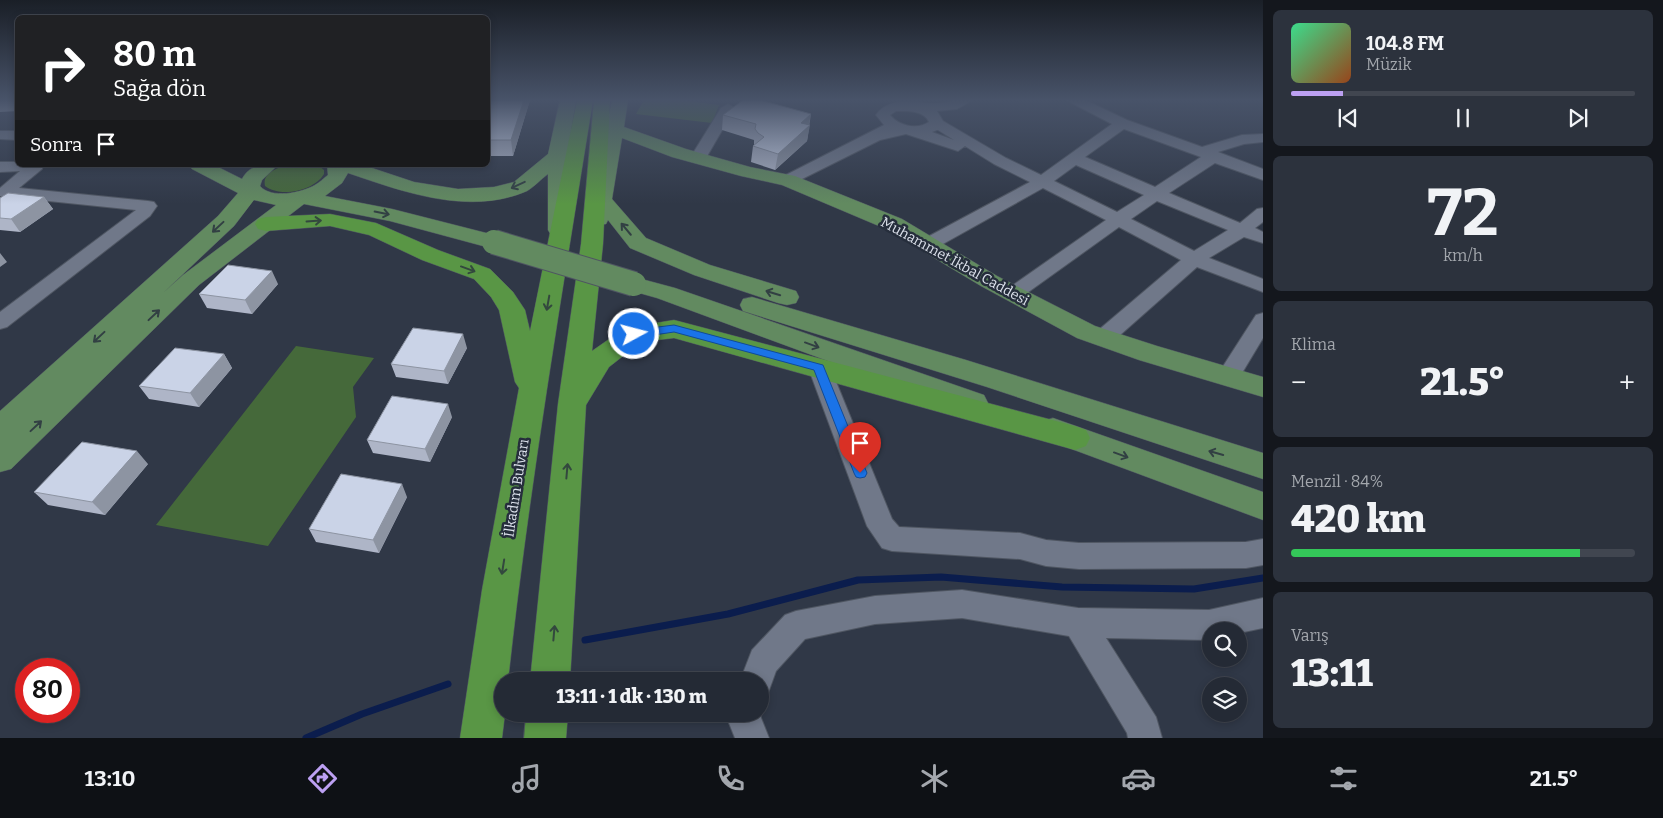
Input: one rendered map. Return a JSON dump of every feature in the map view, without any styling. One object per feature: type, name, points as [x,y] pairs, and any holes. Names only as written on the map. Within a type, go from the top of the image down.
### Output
[{"type":"highway","name":"İlkadım Bulvarı","points":[[482,738],[500,590],[532,392],[579,134]]},
{"type":"highway","points":[[551,672],[572,404],[592,244],[600,134]]},
{"type":"highway","points":[[266,224],[330,220],[367,228],[410,244],[430,255],[482,274],[501,292],[512,310],[532,392]]},
{"type":"highway","points":[[572,404],[599,360],[634,334],[674,329],[1075,438]]},
{"type":"highway","points":[[545,738],[546,722]]},
{"type":"main road","name":"İlkadım Bulvarı","points":[[560,240],[557,156],[561,134]]},
{"type":"main road","points":[[592,244],[603,201],[615,134]]},
{"type":"main road","name":"Muhammet İkbal Caddesi","points":[[629,134],[698,158],[748,172],[788,180],[894,224],[1013,294],[1086,332],[1263,387]]},
{"type":"main road","points":[[350,167],[410,187],[458,196],[495,194],[521,186],[557,156]]},
{"type":"main road","points":[[202,167],[250,190],[257,196],[269,199],[300,198],[502,237]]},
{"type":"main road","points":[[250,190],[248,184],[251,178],[265,167]]},
{"type":"main road","points":[[0,460],[191,280],[300,198],[314,193],[334,181],[338,174],[339,167]]},
{"type":"main road","points":[[341,167],[350,174],[402,197],[502,237],[636,278],[855,336],[1080,407],[1203,449],[1263,466]]},
{"type":"main road","points":[[0,428],[226,221],[250,190]]},
{"type":"main road","points":[[603,201],[638,244],[702,270],[928,341],[1080,407]]},
{"type":"main road","points":[[636,278],[675,296],[1263,506]]},
{"type":"street","points":[[698,158],[712,134]]},
{"type":"street","points":[[788,180],[879,134]]},
{"type":"street","points":[[875,137],[886,134]]},
{"type":"street","points":[[924,134],[1000,161]]},
{"type":"street","points":[[958,134],[1000,161],[1194,259],[1263,286]]},
{"type":"street","points":[[927,244],[1042,182],[1106,134]]},
{"type":"street","points":[[1154,134],[1263,175]]},
{"type":"street","points":[[0,135],[15,136]]},
{"type":"street","points":[[1013,294],[1118,219],[1157,194],[1209,154],[1242,140],[1263,138]]},
{"type":"street","points":[[1074,158],[1263,238]]},
{"type":"street","points":[[0,167],[15,166]]},
{"type":"street","points":[[3,194],[34,167]]},
{"type":"street","points":[[0,322],[144,212],[148,206],[3,194]]},
{"type":"street","points":[[1103,338],[1194,259],[1242,230],[1263,213]]},
{"type":"street","points":[[1228,376],[1263,320]]},
{"type":"street","points":[[819,367],[881,526],[892,539],[1020,546],[1046,553],[1079,556],[1246,555],[1263,552]]},
{"type":"street","points":[[759,672],[763,661],[796,626],[875,610],[962,604],[1078,624],[1209,625],[1263,613]]},
{"type":"street","points":[[1078,624],[1144,729],[1145,738]]},
{"type":"street","points":[[746,722],[752,738]]},
{"type":"green space","points":[[282,167],[320,167],[324,170],[324,174],[313,185],[297,191],[280,192],[265,186],[268,174]]},
{"type":"green space","points":[[296,346],[374,358],[353,387],[356,417],[268,546],[156,525]]},
{"type":"building","points":[[490,134],[513,134],[511,140],[490,140]]},
{"type":"building","points":[[760,134],[800,134],[778,154],[753,146],[764,137]]},
{"type":"building","points":[[8,193],[44,197],[11,219],[0,218],[0,198]]},
{"type":"building","points":[[228,265],[272,271],[245,300],[199,294]]},
{"type":"building","points":[[413,328],[463,334],[444,371],[391,364]]},
{"type":"building","points":[[175,348],[224,354],[190,393],[139,386]]},
{"type":"building","points":[[392,396],[448,404],[425,449],[367,440]]},
{"type":"building","points":[[82,442],[137,451],[92,502],[34,492]]},
{"type":"building","points":[[341,474],[402,484],[373,540],[309,529]]},
{"type":"waterway","points":[[585,640],[728,614],[858,580],[941,577],[1062,587],[1194,589],[1263,578]]},
{"type":"waterway","points":[[306,738],[362,714],[448,684]]},
{"type":"route","points":[[634,334],[674,329],[819,367],[860,473]]}]
